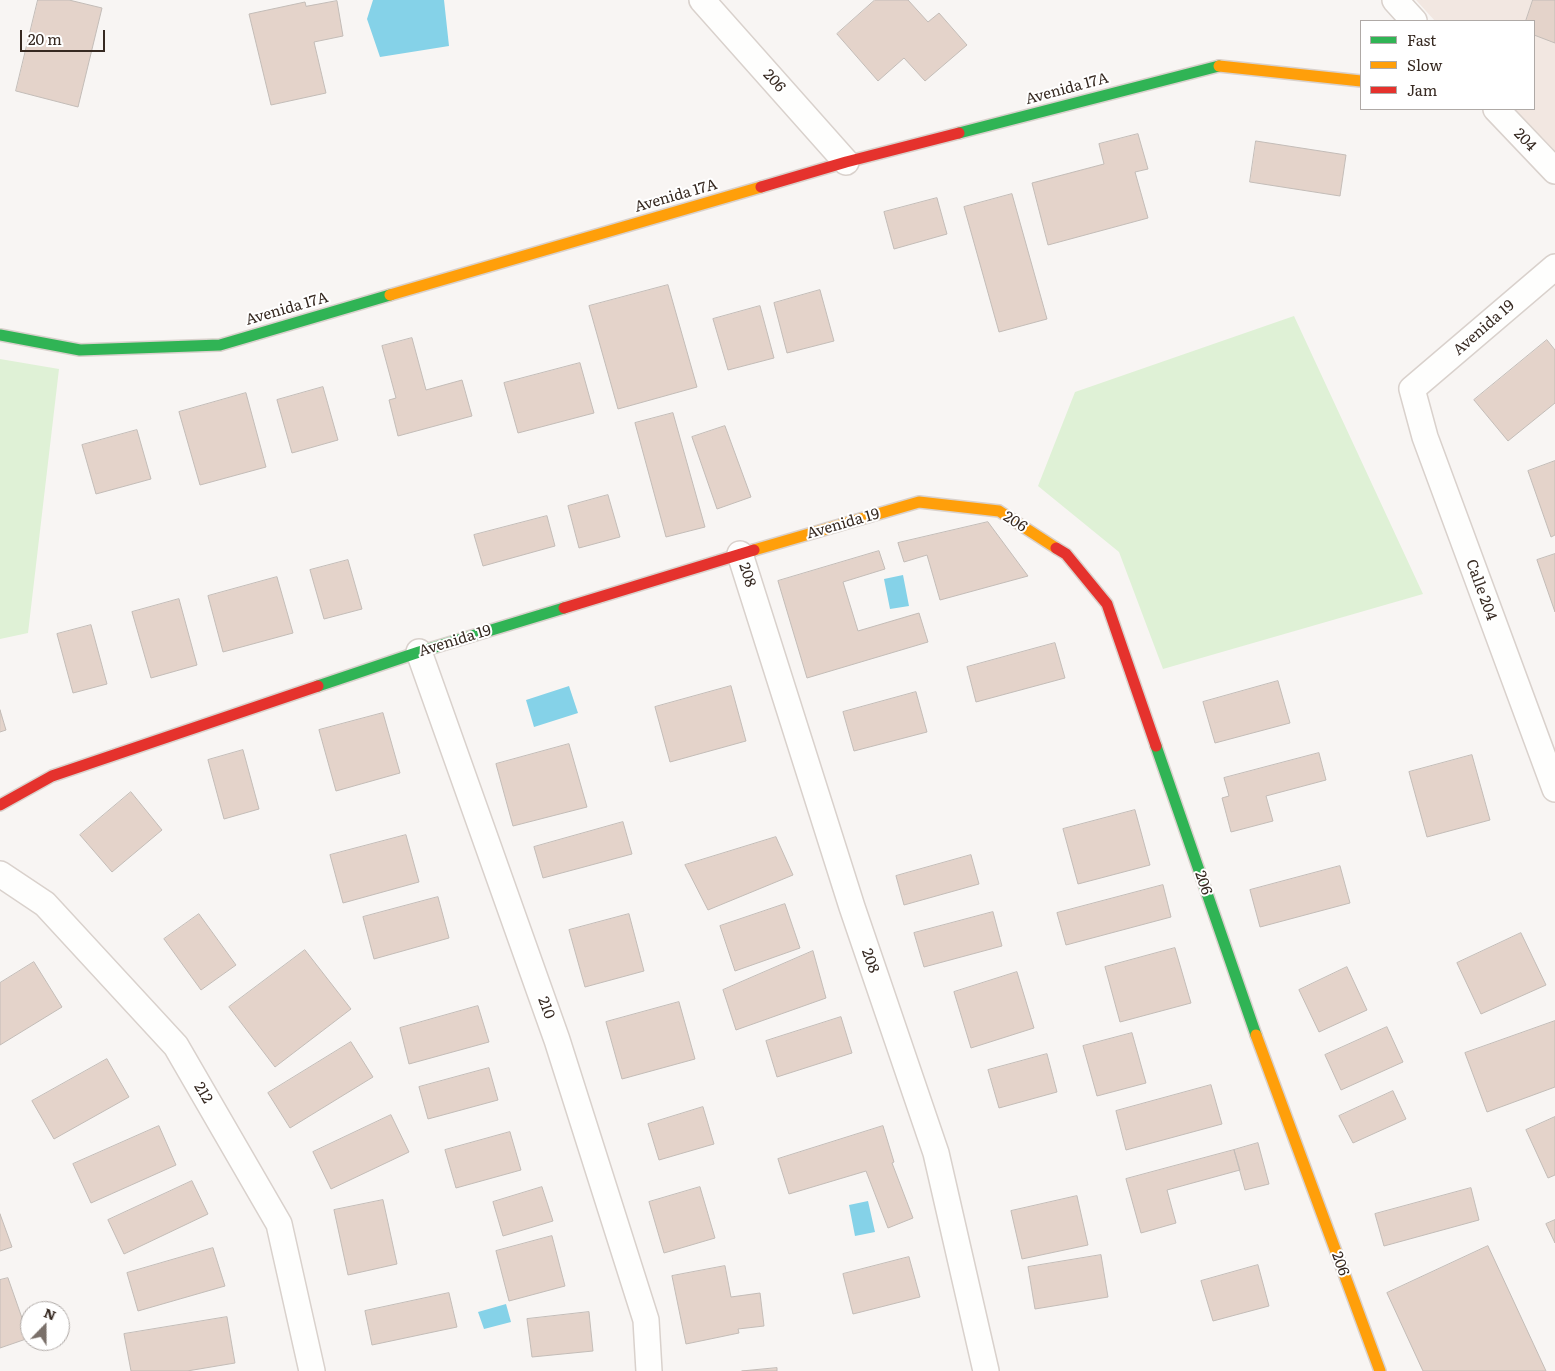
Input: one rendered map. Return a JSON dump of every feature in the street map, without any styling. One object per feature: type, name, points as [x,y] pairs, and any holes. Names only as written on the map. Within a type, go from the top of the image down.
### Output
[{"type":"street","name":"206","points":[[702,0],[846,162]]},
{"type":"street","points":[[1395,0],[1413,20]]},
{"type":"street","name":"Avenida 17A","points":[[0,336],[80,350],[220,345],[846,162],[1217,66],[1360,81]]},
{"type":"street","name":"204","points":[[1497,110],[1555,171]]},
{"type":"street","name":"Avenida 19","points":[[1412,389],[1555,267]]},
{"type":"street","name":"Calle 204","points":[[1412,389],[1425,437],[1555,789]]},
{"type":"street","name":"206","points":[[919,502],[999,511],[1066,554],[1106,604],[1258,1040],[1380,1371]]},
{"type":"street","name":"Avenida 19","points":[[0,805],[52,776],[419,652],[740,554],[919,502]]},
{"type":"street","name":"208","points":[[740,554],[852,907],[936,1153],[986,1371]]},
{"type":"street","name":"210","points":[[419,652],[557,1040],[646,1320],[649,1371]]},
{"type":"street","name":"212","points":[[0,874],[45,904],[176,1046],[279,1224],[312,1371]]},
{"type":"shaded area","points":[[1416,0],[1555,0],[1555,153],[1516,110],[1535,110],[1535,20],[1434,20]]},
{"type":"green space","points":[[1294,316],[1423,594],[1163,669],[1119,552],[1038,486],[1075,392]]},
{"type":"green space","points":[[0,359],[59,369],[28,633],[0,639]]},
{"type":"water","points":[[373,0],[444,0],[449,46],[380,57],[367,19]]},
{"type":"water","points":[[903,575],[909,606],[890,609],[884,579]]},
{"type":"water","points":[[569,686],[578,713],[534,727],[526,700]]},
{"type":"water","points":[[868,1201],[875,1232],[855,1236],[849,1205]]},
{"type":"water","points":[[506,1304],[511,1322],[484,1329],[478,1312]]},
{"type":"building","points":[[38,0],[69,0],[102,8],[78,107],[16,91]]},
{"type":"building","points":[[875,0],[908,0],[928,22],[939,13],[967,45],[925,81],[904,58],[878,81],[837,34]]},
{"type":"building","points":[[1533,0],[1555,0],[1555,43],[1535,35],[1535,20],[1526,20]]},
{"type":"building","points":[[337,1],[343,36],[314,42],[326,93],[271,105],[249,14],[305,2],[306,6]]},
{"type":"building","points":[[1138,134],[1148,169],[1135,172],[1148,218],[1048,245],[1032,183],[1104,164],[1099,144]]},
{"type":"building","points":[[1256,141],[1346,155],[1340,196],[1250,182]]},
{"type":"building","points":[[1012,194],[1047,319],[999,332],[964,207]]},
{"type":"building","points":[[937,198],[947,234],[894,249],[884,212]]},
{"type":"building","points":[[668,285],[697,387],[618,409],[589,306]]},
{"type":"building","points":[[820,290],[834,341],[787,353],[774,303]]},
{"type":"building","points":[[760,306],[774,358],[728,370],[713,319]]},
{"type":"building","points":[[412,338],[426,390],[462,380],[472,416],[398,436],[389,400],[396,398],[382,346]]},
{"type":"building","points":[[1547,340],[1555,350],[1555,403],[1508,441],[1474,400]]},
{"type":"building","points":[[580,363],[594,413],[518,433],[504,383]]},
{"type":"building","points":[[323,387],[338,440],[292,453],[277,400]]},
{"type":"building","points":[[246,393],[266,467],[200,485],[179,412]]},
{"type":"building","points":[[673,413],[705,527],[666,537],[635,423]]},
{"type":"building","points":[[725,426],[751,497],[717,509],[692,437]]},
{"type":"building","points":[[137,430],[151,479],[96,494],[82,445]]},
{"type":"building","points":[[1555,461],[1555,535],[1551,537],[1528,471]]},
{"type":"building","points":[[608,495],[620,537],[579,548],[568,506]]},
{"type":"building","points":[[547,516],[555,546],[483,566],[474,535]]},
{"type":"building","points":[[988,522],[1028,576],[940,600],[927,555],[904,562],[898,543]]},
{"type":"building","points":[[879,551],[885,569],[843,582],[858,631],[919,613],[928,642],[807,678],[778,581]]},
{"type":"building","points":[[1555,554],[1555,612],[1537,560]]},
{"type":"building","points":[[348,560],[362,609],[324,619],[310,570]]},
{"type":"building","points":[[277,577],[293,633],[223,652],[208,596]]},
{"type":"building","points":[[179,599],[197,665],[151,678],[132,612]]},
{"type":"building","points":[[91,625],[107,684],[73,693],[57,634]]},
{"type":"building","points":[[1055,643],[1065,678],[976,702],[967,667]]},
{"type":"building","points":[[1278,681],[1290,723],[1215,743],[1203,702]]},
{"type":"building","points":[[731,686],[746,741],[670,762],[655,707]]},
{"type":"building","points":[[916,692],[927,732],[854,751],[843,712]]},
{"type":"building","points":[[0,710],[6,730],[0,732]]},
{"type":"building","points":[[383,713],[400,773],[336,791],[319,730]]},
{"type":"building","points":[[569,744],[587,807],[513,826],[496,764]]},
{"type":"building","points":[[243,750],[259,809],[224,819],[208,760]]},
{"type":"building","points":[[1319,753],[1326,780],[1266,796],[1273,821],[1231,832],[1222,798],[1229,796],[1224,778]]},
{"type":"building","points":[[1472,755],[1490,820],[1427,837],[1409,772]]},
{"type":"building","points":[[131,792],[162,830],[112,872],[80,835]]},
{"type":"building","points":[[1135,810],[1150,865],[1078,884],[1063,829]]},
{"type":"building","points":[[623,822],[632,854],[543,878],[534,847]]},
{"type":"building","points":[[406,835],[419,882],[343,903],[330,855]]},
{"type":"building","points":[[776,837],[793,875],[708,910],[685,865]]},
{"type":"building","points":[[971,855],[979,884],[904,905],[896,876]]},
{"type":"building","points":[[1340,866],[1350,903],[1260,927],[1250,890]]},
{"type":"building","points":[[1163,885],[1171,917],[1066,945],[1057,913]]},
{"type":"building","points":[[438,897],[449,938],[374,959],[363,917]]},
{"type":"building","points":[[785,904],[800,948],[735,971],[720,926]]},
{"type":"building","points":[[993,912],[1002,946],[924,967],[914,933]]},
{"type":"building","points":[[199,914],[236,965],[201,990],[164,939]]},
{"type":"building","points":[[629,914],[644,971],[585,987],[569,930]]},
{"type":"building","points":[[1521,933],[1546,985],[1481,1014],[1457,963]]},
{"type":"building","points":[[1175,948],[1191,1003],[1120,1022],[1105,967]]},
{"type":"building","points":[[305,950],[351,1009],[275,1067],[229,1007]]},
{"type":"building","points":[[813,951],[826,998],[736,1030],[723,990]]},
{"type":"building","points":[[34,962],[62,1007],[0,1045],[0,983]]},
{"type":"building","points":[[1347,967],[1367,1010],[1319,1032],[1299,990]]},
{"type":"building","points":[[1017,972],[1034,1028],[971,1048],[954,992]]},
{"type":"building","points":[[679,1002],[695,1059],[622,1079],[606,1022]]},
{"type":"building","points":[[478,1006],[489,1042],[409,1064],[400,1028]]},
{"type":"building","points":[[841,1017],[852,1053],[777,1077],[766,1041]]},
{"type":"building","points":[[1555,1021],[1555,1087],[1487,1112],[1465,1053]]},
{"type":"building","points":[[1387,1027],[1403,1062],[1341,1090],[1325,1055]]},
{"type":"building","points":[[1132,1033],[1146,1083],[1097,1096],[1083,1046]]},
{"type":"building","points":[[351,1042],[373,1077],[290,1128],[268,1093]]},
{"type":"building","points":[[1047,1054],[1057,1092],[999,1108],[988,1070]]},
{"type":"building","points":[[107,1059],[129,1097],[54,1139],[32,1101]]},
{"type":"building","points":[[489,1068],[498,1100],[428,1119],[419,1087]]},
{"type":"building","points":[[1211,1085],[1222,1124],[1126,1150],[1116,1111]]},
{"type":"building","points":[[1393,1091],[1406,1119],[1353,1143],[1339,1116]]},
{"type":"building","points":[[703,1107],[714,1144],[659,1160],[648,1124]]},
{"type":"building","points":[[391,1115],[409,1152],[331,1189],[313,1152]]},
{"type":"building","points":[[1555,1117],[1555,1175],[1548,1178],[1526,1130]]},
{"type":"building","points":[[159,1126],[176,1165],[91,1203],[73,1164]]},
{"type":"building","points":[[883,1126],[894,1162],[892,1163],[913,1218],[888,1228],[866,1171],[789,1194],[778,1159]]},
{"type":"building","points":[[510,1132],[521,1170],[456,1188],[445,1150]]},
{"type":"building","points":[[1258,1143],[1269,1184],[1245,1190],[1234,1150]]},
{"type":"building","points":[[1234,1150],[1240,1170],[1167,1190],[1176,1223],[1141,1233],[1126,1179]]},
{"type":"building","points":[[192,1181],[208,1214],[124,1254],[108,1220]]},
{"type":"building","points":[[542,1187],[553,1221],[503,1236],[493,1202]]},
{"type":"building","points":[[700,1187],[715,1238],[664,1253],[649,1202]]},
{"type":"building","points":[[1471,1188],[1479,1220],[1384,1246],[1375,1214]]},
{"type":"building","points":[[1077,1196],[1088,1245],[1022,1259],[1011,1211]]},
{"type":"building","points":[[383,1200],[397,1264],[348,1275],[334,1210]]},
{"type":"building","points":[[0,1214],[12,1247],[0,1251]]},
{"type":"building","points":[[1555,1220],[1555,1243],[1546,1224]]},
{"type":"building","points":[[552,1236],[565,1286],[509,1301],[496,1251]]},
{"type":"building","points":[[1488,1246],[1546,1371],[1423,1371],[1387,1293]]},
{"type":"building","points":[[213,1248],[225,1286],[138,1311],[127,1273]]},
{"type":"building","points":[[1101,1255],[1108,1297],[1035,1309],[1028,1267]]},
{"type":"building","points":[[909,1257],[920,1297],[853,1314],[843,1274]]},
{"type":"building","points":[[1258,1265],[1269,1306],[1213,1321],[1201,1281]]},
{"type":"building","points":[[725,1266],[731,1297],[760,1293],[764,1326],[738,1329],[739,1333],[686,1344],[672,1276]]},
{"type":"building","points":[[8,1278],[20,1312],[20,1341],[0,1348],[0,1280]]},
{"type":"building","points":[[449,1293],[457,1327],[372,1345],[365,1311]]},
{"type":"building","points":[[589,1312],[593,1351],[532,1357],[527,1319]]},
{"type":"building","points":[[227,1317],[235,1363],[187,1371],[131,1371],[124,1334]]},
{"type":"building","points":[[777,1368],[777,1371],[742,1371]]},
{"type":"traffic: fast","points":[[959,133],[1219,66]]},
{"type":"traffic: fast","points":[[0,335],[80,350],[220,345],[390,295]]},
{"type":"traffic: fast","points":[[318,686],[419,652],[564,608]]},
{"type":"traffic: fast","points":[[1156,746],[1256,1035]]},
{"type":"traffic: slow","points":[[1219,66],[1360,81]]},
{"type":"traffic: slow","points":[[390,295],[761,187]]},
{"type":"traffic: slow","points":[[754,550],[919,502],[999,511],[1056,548]]},
{"type":"traffic: slow","points":[[1256,1035],[1380,1371]]},
{"type":"traffic: jam","points":[[761,187],[846,162],[959,133]]},
{"type":"traffic: jam","points":[[1056,548],[1066,554],[1107,604],[1156,746]]},
{"type":"traffic: jam","points":[[564,608],[754,550]]},
{"type":"traffic: jam","points":[[0,805],[52,776],[318,686]]}]
